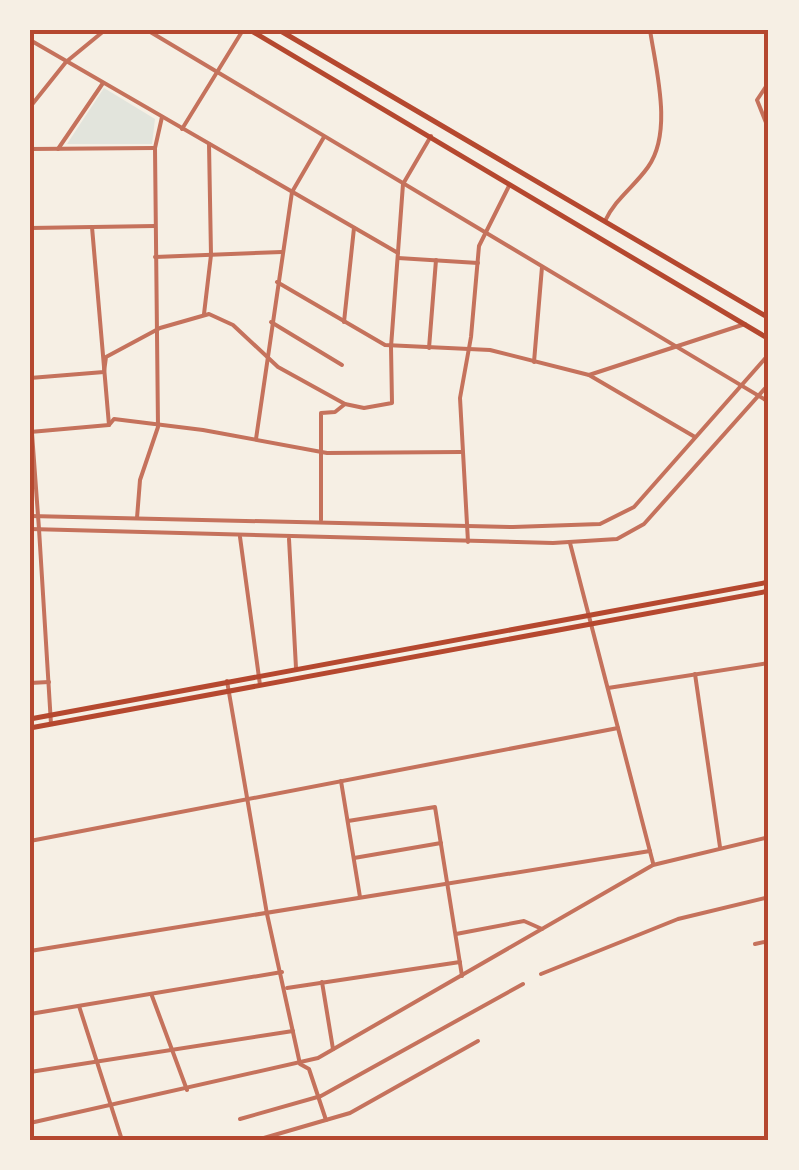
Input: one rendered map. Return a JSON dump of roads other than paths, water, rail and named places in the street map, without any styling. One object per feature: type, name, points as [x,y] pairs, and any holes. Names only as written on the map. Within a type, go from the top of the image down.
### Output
[{"type":"main road","points":[[246,30],[769,339]]},
{"type":"main road","points":[[280,30],[769,318]]},
{"type":"main road","points":[[30,719],[769,582]]},
{"type":"main road","points":[[30,728],[769,591]]},
{"type":"street","points":[[30,107],[66,62],[106,30]]},
{"type":"street","points":[[147,30],[769,402]]},
{"type":"street","points":[[182,129],[246,30]]},
{"type":"street","points":[[605,222],[623,190],[651,164],[658,144],[650,30]]},
{"type":"street","points":[[30,40],[398,256],[478,263]]},
{"type":"street","points":[[769,82],[757,100],[769,130]]},
{"type":"street","points":[[58,148],[103,83]]},
{"type":"street","points":[[137,518],[140,480],[158,427],[155,148],[162,117]]},
{"type":"street","points":[[104,372],[106,357],[156,330],[204,314],[233,324],[268,360],[346,404],[364,408],[392,403],[391,347],[404,184],[431,136]]},
{"type":"street","points":[[256,439],[292,192],[324,137]]},
{"type":"street","points":[[204,314],[211,255],[209,144]]},
{"type":"street","points":[[30,148],[155,148]]},
{"type":"street","points":[[468,542],[460,398],[470,350],[484,231],[510,184]]},
{"type":"street","points":[[30,228],[155,226]]},
{"type":"street","points":[[92,227],[109,426]]},
{"type":"street","points":[[344,322],[354,228]]},
{"type":"street","points":[[154,256],[282,252]]},
{"type":"street","points":[[430,348],[436,260]]},
{"type":"street","points":[[534,362],[542,265]]},
{"type":"street","points":[[278,282],[391,347],[500,352],[588,375],[697,438]]},
{"type":"street","points":[[271,322],[342,366]]},
{"type":"street","points":[[588,375],[745,324]]},
{"type":"street","points":[[30,516],[566,526],[616,520],[634,508],[769,354]]},
{"type":"street","points":[[30,378],[104,372]]},
{"type":"street","points":[[30,530],[468,542],[570,543],[617,539],[638,530],[769,384]]},
{"type":"street","points":[[321,520],[321,413],[335,412],[346,404]]},
{"type":"street","points":[[30,406],[51,724]]},
{"type":"street","points":[[109,426],[114,419],[320,452],[461,452]]},
{"type":"street","points":[[31,432],[109,426]]},
{"type":"street","points":[[240,537],[260,685]]},
{"type":"street","points":[[289,539],[296,668]]},
{"type":"street","points":[[570,543],[653,864]]},
{"type":"street","points":[[608,688],[769,663]]},
{"type":"street","points":[[695,674],[720,846]]},
{"type":"street","points":[[227,681],[267,914],[300,1064],[310,1070],[326,1120]]},
{"type":"street","points":[[30,683],[48,682]]},
{"type":"street","points":[[30,841],[618,728]]},
{"type":"street","points":[[341,781],[360,898]]},
{"type":"street","points":[[348,822],[436,806],[462,976]]},
{"type":"street","points":[[30,1123],[300,1064],[334,1049],[653,864],[769,836]]},
{"type":"street","points":[[354,858],[441,844]]},
{"type":"street","points":[[30,950],[650,851]]},
{"type":"street","points":[[541,974],[678,919],[769,897]]},
{"type":"street","points":[[456,935],[524,920],[542,929]]},
{"type":"street","points":[[755,944],[769,941]]},
{"type":"street","points":[[285,988],[460,962]]},
{"type":"street","points":[[30,1014],[282,972]]},
{"type":"street","points":[[322,982],[334,1049]]},
{"type":"street","points":[[240,1118],[319,1097],[523,984]]},
{"type":"street","points":[[151,994],[187,1090]]},
{"type":"street","points":[[79,1006],[122,1140]]},
{"type":"street","points":[[30,1072],[293,1031]]},
{"type":"street","points":[[257,1140],[368,1104],[478,1041]]}]
